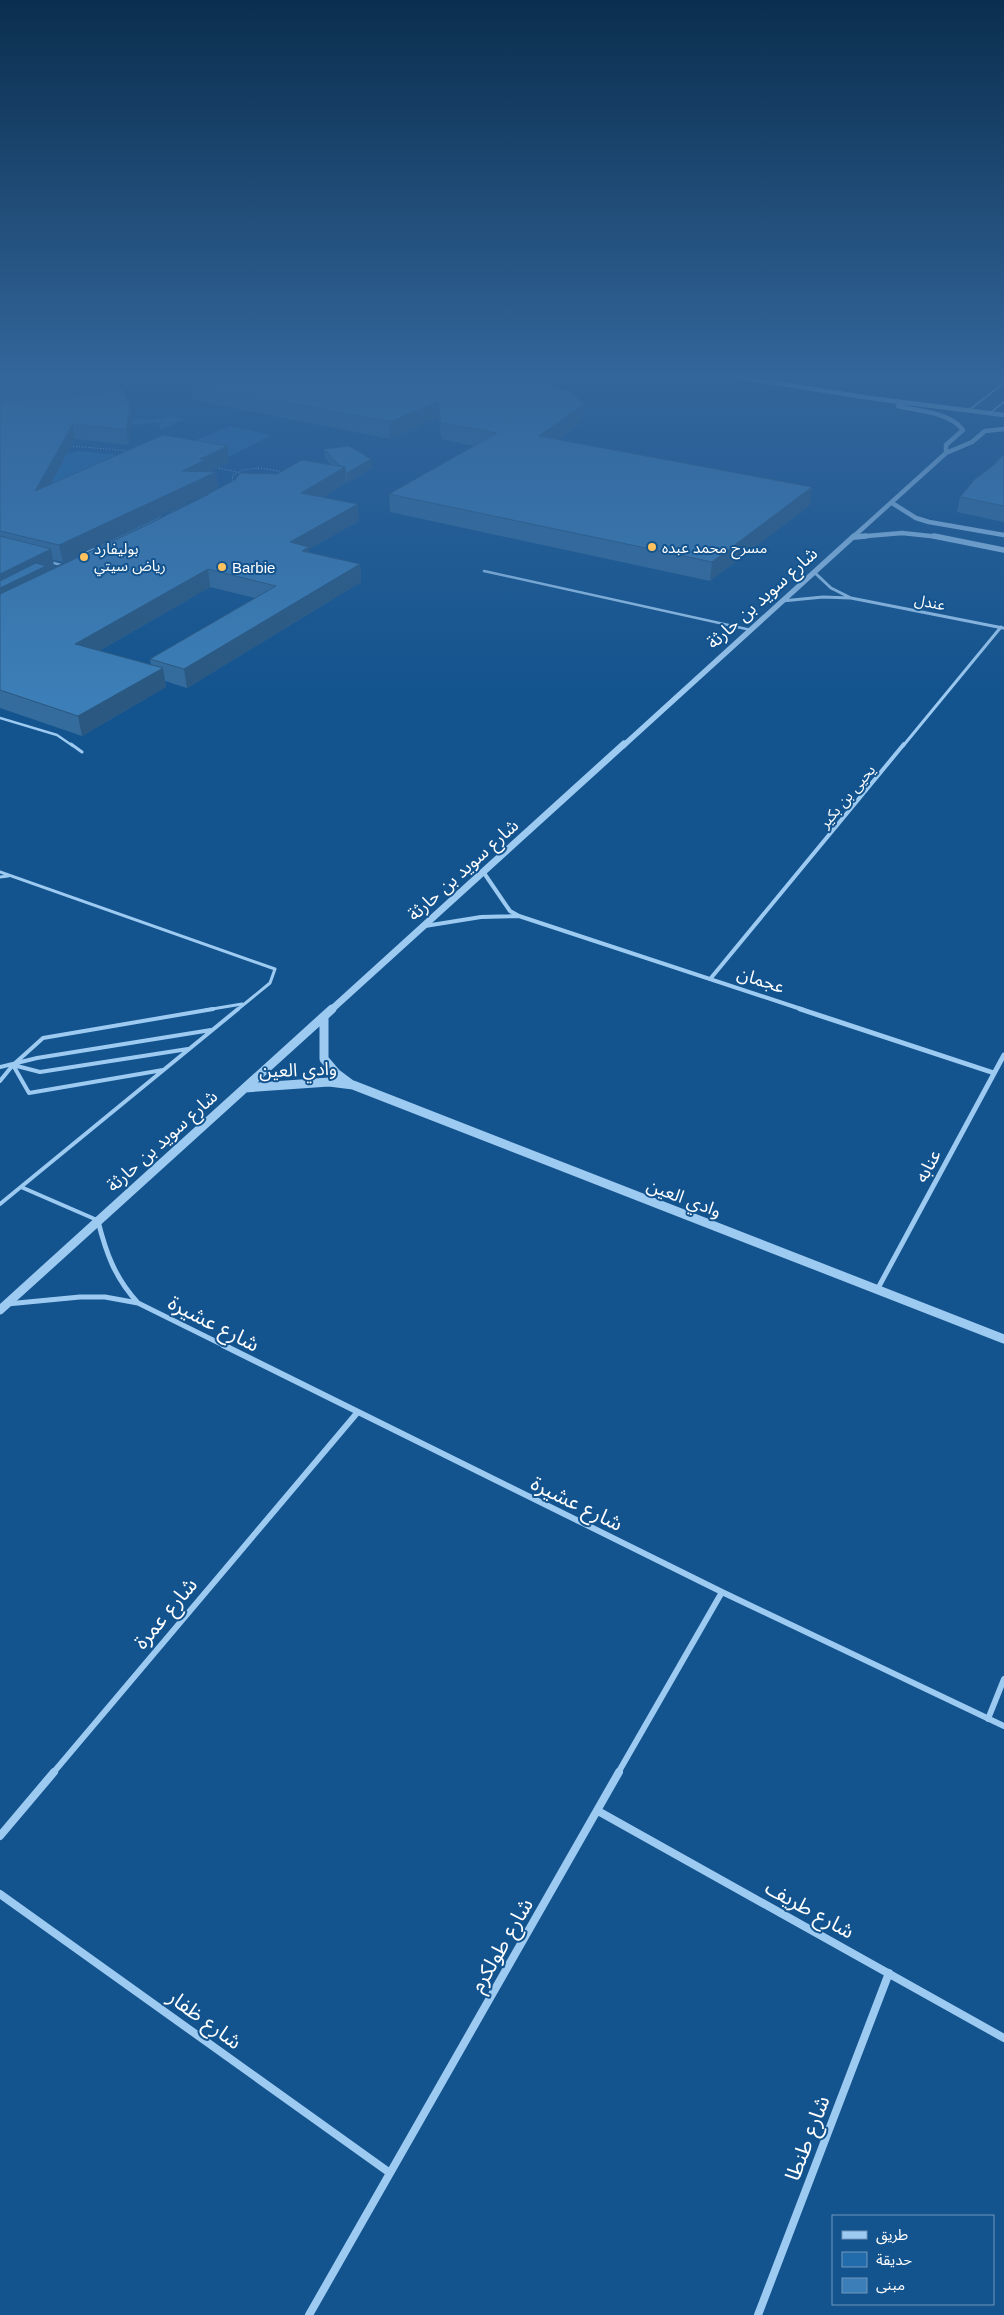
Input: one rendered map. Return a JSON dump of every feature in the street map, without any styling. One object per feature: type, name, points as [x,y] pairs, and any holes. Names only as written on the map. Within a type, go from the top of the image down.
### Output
[{"type":"street","name":"شارع سويد بن حارثة","points":[[3,1307],[916,481]]},
{"type":"street","points":[[892,503],[916,518],[929,522],[1004,535]]},
{"type":"street","points":[[854,537],[911,534],[1004,550]]},
{"type":"street","points":[[77,557],[102,546]]},
{"type":"street","points":[[85,554],[92,556]]},
{"type":"street","points":[[44,560],[61,565]]},
{"type":"street","points":[[53,569],[69,561]]},
{"type":"street","name":"عندل","points":[[814,572],[831,588],[851,598]]},
{"type":"street","name":"عندل","points":[[782,601],[824,597],[851,598],[1002,628]]},
{"type":"street","name":"يحيى بن بكير","points":[[711,978],[1002,628]]},
{"type":"street","name":"عجمان","points":[[484,873],[510,911],[519,916],[994,1073]]},
{"type":"street","name":"عجمان","points":[[425,926],[481,917],[519,916]]},
{"type":"street","name":"وادي العين","points":[[324,1018],[324,1059],[336,1072],[353,1085]]},
{"type":"street","name":"عنابه","points":[[877,1291],[1004,1056]]},
{"type":"street","name":"وادي العين","points":[[245,1088],[329,1082],[353,1085],[1004,1339]]},
{"type":"street","name":"شارع عشيرة","points":[[98,1221],[109,1264],[122,1287],[138,1303]]},
{"type":"street","name":"شارع عشيرة","points":[[3,1307],[80,1297],[105,1297],[138,1303],[722,1592],[1004,1726]]},
{"type":"street","name":"شارع عمرة","points":[[0,1836],[357,1413]]},
{"type":"street","name":"شارع طولكرم","points":[[309,2315],[722,1592]]},
{"type":"street","points":[[988,1719],[1004,1679]]},
{"type":"street","name":"شارع طريف","points":[[598,1811],[1004,2038]]},
{"type":"street","name":"شارع ظفار","points":[[0,1894],[390,2173]]},
{"type":"street","name":"شارع طنطا","points":[[758,2315],[889,1973]]},
{"type":"lane","points":[[484,571],[751,630]]},
{"type":"lane","points":[[0,718],[57,735],[82,752]]},
{"type":"lane","points":[[0,872],[275,969],[270,983],[0,1204]]},
{"type":"lane","points":[[0,877],[10,875]]},
{"type":"lane","points":[[0,1081],[13,1065],[43,1038],[245,1004]]},
{"type":"lane","points":[[0,1067],[37,1058],[214,1029]]},
{"type":"lane","points":[[13,1065],[40,1072],[190,1049]]},
{"type":"lane","points":[[13,1065],[29,1093],[165,1069]]},
{"type":"lane","points":[[21,1187],[98,1221]]},
{"type":"path","points":[[234,481],[241,484],[256,485],[278,481]]},
{"type":"path","points":[[278,481],[286,483]]},
{"type":"building","points":[[0,481],[41,481],[35,491],[58,481],[197,481],[59,545],[0,531]]},
{"type":"building","points":[[233,481],[321,481],[301,493],[358,504],[290,542],[309,547],[302,551],[360,564],[184,669],[150,659],[276,586],[208,569],[75,644],[163,668],[78,716],[0,690],[0,594],[153,522]]},
{"type":"building","name":"مسرح محمد عبده","points":[[412,481],[780,481],[812,487],[712,562],[389,494]]},
{"type":"building","points":[[973,481],[1004,481],[1004,506],[960,497]]},
{"type":"building","points":[[209,494],[171,513],[169,512]]},
{"type":"building","points":[[161,516],[163,517],[96,549],[94,548]]},
{"type":"building","points":[[0,536],[51,549],[0,574]]},
{"type":"building","points":[[86,552],[87,553],[47,571]]},
{"type":"building","points":[[36,563],[46,566],[0,588],[0,581]]},
{"type":"place","name":"مسرح محمد عبده","points":[[652,547]]},
{"type":"place","name":"بوليفارد رياض سيتي","points":[[84,557]]},
{"type":"place","name":"Barbie","points":[[222,567]]}]
